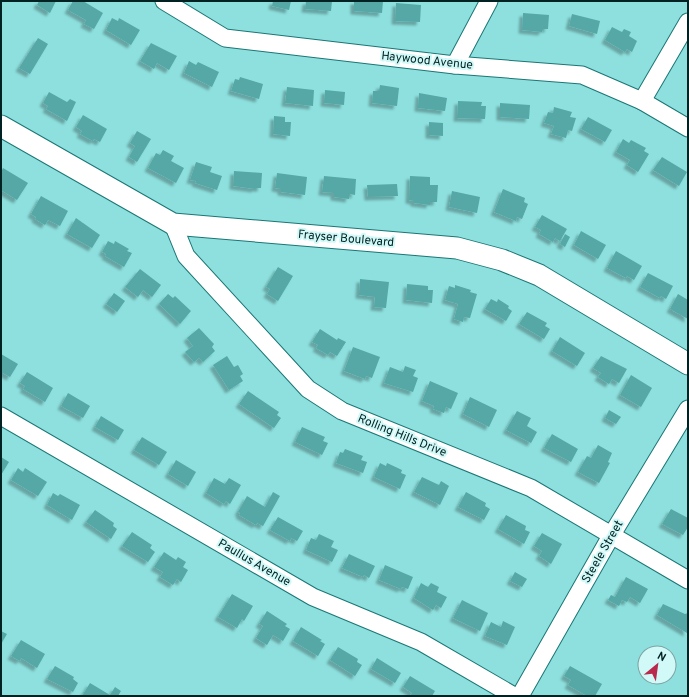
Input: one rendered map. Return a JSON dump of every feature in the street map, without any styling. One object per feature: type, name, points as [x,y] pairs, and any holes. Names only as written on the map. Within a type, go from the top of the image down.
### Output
[{"type":"main road","name":"Frayser Boulevard","points":[[1,126],[173,224],[457,248],[502,260],[539,275],[688,364]]},
{"type":"street","name":"Haywood Avenue","points":[[164,1],[225,38],[455,65],[582,75],[642,101],[688,128]]},
{"type":"street","points":[[455,65],[489,1]]},
{"type":"street","points":[[642,101],[688,22]]},
{"type":"street","name":"Rolling Hills Drive","points":[[173,224],[186,256],[308,389],[342,411],[531,488],[688,580]]},
{"type":"street","name":"Steele Street","points":[[520,696],[612,536],[688,409]]},
{"type":"street","name":"Paullus Avenue","points":[[1,416],[313,597],[421,642],[514,696]]},
{"type":"building","points":[[39,1],[56,1],[50,13],[37,5]]},
{"type":"building","points":[[73,1],[83,1],[103,13],[94,29],[84,24],[86,20],[68,10]]},
{"type":"building","points":[[273,1],[291,1],[289,10],[272,6]]},
{"type":"building","points":[[306,1],[332,1],[331,11],[305,9]]},
{"type":"building","points":[[354,1],[383,1],[382,13],[354,11]]},
{"type":"building","points":[[396,3],[421,5],[420,22],[395,21]]},
{"type":"building","points":[[523,13],[549,15],[548,29],[543,29],[542,32],[522,30]]},
{"type":"building","points":[[572,14],[600,21],[597,34],[569,26]]},
{"type":"building","points":[[112,18],[118,21],[119,18],[140,30],[131,45],[106,30]]},
{"type":"building","points":[[612,27],[622,32],[624,29],[631,32],[629,36],[637,41],[632,52],[627,49],[625,52],[605,40]]},
{"type":"building","points":[[38,38],[48,44],[30,74],[19,68]]},
{"type":"building","points":[[151,43],[177,56],[169,70],[157,63],[154,69],[140,61]]},
{"type":"building","points":[[189,61],[196,65],[198,62],[219,72],[212,87],[184,73]]},
{"type":"building","points":[[240,77],[263,84],[259,99],[231,91],[235,79],[239,80]]},
{"type":"building","points":[[380,85],[399,88],[397,106],[372,103],[373,91],[379,91]]},
{"type":"building","points":[[287,87],[314,90],[313,106],[285,103]]},
{"type":"building","points":[[325,90],[345,92],[344,105],[324,103]]},
{"type":"building","points":[[49,92],[67,102],[70,99],[76,102],[67,121],[46,109],[48,106],[43,103]]},
{"type":"building","points":[[419,93],[447,98],[445,111],[418,108]]},
{"type":"building","points":[[458,101],[482,102],[481,106],[486,106],[485,119],[457,118]]},
{"type":"building","points":[[500,103],[530,105],[529,119],[500,117]]},
{"type":"building","points":[[554,107],[572,112],[570,117],[576,118],[572,131],[568,130],[566,138],[551,134],[554,126],[544,123],[548,112],[553,113]]},
{"type":"building","points":[[83,115],[107,129],[100,142],[94,139],[93,141],[80,134],[82,131],[76,127]]},
{"type":"building","points":[[274,116],[285,117],[285,122],[291,122],[290,136],[273,134]]},
{"type":"building","points":[[588,117],[612,130],[605,142],[581,129]]},
{"type":"building","points":[[429,122],[443,123],[443,136],[429,135]]},
{"type":"building","points":[[137,131],[151,139],[137,162],[129,157],[135,146],[130,143]]},
{"type":"building","points":[[623,139],[629,143],[631,140],[646,148],[644,151],[649,154],[638,172],[627,165],[630,160],[616,152]]},
{"type":"building","points":[[163,150],[174,156],[171,161],[184,168],[176,183],[148,168],[156,153],[160,155]]},
{"type":"building","points":[[662,157],[687,172],[679,186],[653,170]]},
{"type":"building","points":[[196,162],[212,167],[210,172],[222,176],[217,190],[190,180]]},
{"type":"building","points":[[3,168],[28,183],[17,200],[1,190],[1,172]]},
{"type":"building","points":[[234,171],[262,173],[261,188],[255,189],[233,186]]},
{"type":"building","points":[[277,173],[307,177],[305,195],[281,192],[281,189],[275,188]]},
{"type":"building","points":[[324,176],[356,179],[355,195],[350,194],[349,199],[334,197],[334,193],[322,192]]},
{"type":"building","points":[[410,176],[430,177],[430,185],[438,185],[437,202],[430,202],[430,205],[414,203],[414,201],[409,200]]},
{"type":"building","points":[[397,184],[398,196],[368,197],[367,185]]},
{"type":"building","points":[[503,189],[525,198],[524,202],[528,204],[522,219],[517,217],[516,221],[494,212]]},
{"type":"building","points":[[452,191],[480,197],[477,213],[449,207]]},
{"type":"building","points":[[41,196],[68,211],[60,226],[48,220],[45,225],[35,219],[36,217],[31,214]]},
{"type":"building","points":[[542,215],[567,229],[560,241],[555,238],[553,242],[539,234],[541,230],[535,227]]},
{"type":"building","points":[[76,218],[100,235],[92,248],[67,234]]},
{"type":"building","points":[[581,231],[606,245],[598,259],[574,245]]},
{"type":"building","points":[[565,234],[570,237],[565,247],[560,244]]},
{"type":"building","points":[[108,241],[114,244],[115,241],[129,249],[127,251],[132,253],[124,267],[105,256],[106,254],[102,252]]},
{"type":"building","points":[[616,251],[642,266],[634,280],[627,276],[626,278],[607,268]]},
{"type":"building","points":[[278,267],[293,276],[278,301],[267,294],[270,289],[266,287]]},
{"type":"building","points":[[140,269],[161,285],[152,297],[143,290],[138,297],[125,287]]},
{"type":"building","points":[[648,273],[673,286],[666,299],[661,296],[660,298],[640,287]]},
{"type":"building","points":[[360,279],[389,282],[386,308],[374,307],[375,297],[359,295]]},
{"type":"building","points":[[407,284],[428,286],[428,290],[433,290],[432,303],[406,300]]},
{"type":"building","points":[[455,285],[471,290],[470,292],[477,294],[470,318],[464,317],[463,322],[454,319],[458,304],[445,300],[449,286],[455,288]]},
{"type":"building","points":[[114,293],[125,301],[117,312],[106,304]]},
{"type":"building","points":[[168,294],[173,298],[175,296],[191,311],[180,324],[159,304]]},
{"type":"building","points":[[678,294],[688,300],[688,319],[670,309]]},
{"type":"building","points":[[491,299],[497,302],[498,299],[509,306],[508,308],[512,311],[506,321],[485,309]]},
{"type":"building","points":[[527,312],[547,323],[545,326],[550,329],[544,339],[519,324]]},
{"type":"building","points":[[199,328],[214,344],[212,347],[215,351],[203,362],[199,358],[194,362],[185,352],[193,346],[187,338]]},
{"type":"building","points":[[320,329],[337,340],[338,338],[346,342],[337,356],[330,352],[328,355],[316,348],[318,345],[312,342]]},
{"type":"building","points":[[560,337],[585,353],[577,366],[552,351]]},
{"type":"building","points":[[353,347],[380,357],[372,378],[366,376],[365,379],[344,371]]},
{"type":"building","points":[[1,354],[18,364],[10,377],[1,372]]},
{"type":"building","points":[[227,356],[234,367],[238,365],[243,374],[240,376],[243,381],[229,390],[213,365]]},
{"type":"building","points":[[601,356],[627,369],[619,383],[612,379],[609,384],[598,377],[601,373],[593,368]]},
{"type":"building","points":[[405,366],[416,370],[413,376],[418,378],[413,392],[384,383],[390,367],[403,372]]},
{"type":"building","points":[[27,372],[53,388],[45,402],[23,389],[25,386],[20,383]]},
{"type":"building","points":[[631,375],[652,388],[641,407],[620,395]]},
{"type":"building","points":[[430,381],[458,393],[451,409],[446,407],[444,413],[433,409],[434,406],[422,401]]},
{"type":"building","points":[[248,391],[279,412],[277,415],[281,418],[274,428],[239,404]]},
{"type":"building","points":[[68,393],[90,406],[83,418],[61,406]]},
{"type":"building","points":[[470,397],[497,410],[489,427],[463,414]]},
{"type":"building","points":[[609,410],[621,417],[616,424],[605,418]]},
{"type":"building","points":[[517,411],[531,418],[527,426],[537,432],[531,443],[506,430]]},
{"type":"building","points":[[101,416],[124,430],[118,440],[95,427]]},
{"type":"building","points":[[302,427],[325,437],[323,441],[328,443],[322,455],[295,442]]},
{"type":"building","points":[[552,434],[578,449],[571,462],[544,448]]},
{"type":"building","points":[[142,437],[167,452],[159,465],[134,450]]},
{"type":"building","points":[[598,445],[612,453],[608,462],[610,463],[599,483],[578,472],[587,456],[591,458]]},
{"type":"building","points":[[345,449],[363,456],[361,460],[367,462],[363,473],[336,463],[340,452],[343,453]]},
{"type":"building","points":[[1,457],[9,462],[1,475]]},
{"type":"building","points":[[176,460],[196,472],[188,486],[168,474]]},
{"type":"building","points":[[380,463],[386,466],[387,463],[402,470],[401,473],[406,475],[400,489],[374,477]]},
{"type":"building","points":[[18,468],[23,472],[25,468],[47,482],[38,496],[11,480]]},
{"type":"building","points":[[422,477],[439,485],[441,481],[449,486],[440,505],[414,492]]},
{"type":"building","points":[[214,478],[225,484],[229,478],[241,485],[230,504],[226,501],[224,504],[206,493]]},
{"type":"building","points":[[273,492],[280,496],[263,526],[257,523],[256,525],[239,515],[240,513],[238,512],[247,496],[265,507]]},
{"type":"building","points":[[466,492],[486,503],[485,506],[490,509],[484,520],[458,507]]},
{"type":"building","points":[[53,493],[58,496],[60,494],[80,505],[72,520],[47,505]]},
{"type":"building","points":[[671,509],[688,518],[688,527],[683,535],[662,524]]},
{"type":"building","points":[[95,510],[114,523],[113,526],[117,529],[111,539],[86,522]]},
{"type":"building","points":[[506,515],[526,526],[525,530],[530,532],[524,544],[498,529]]},
{"type":"building","points":[[278,517],[303,531],[297,541],[291,538],[290,541],[270,530]]},
{"type":"building","points":[[132,532],[152,545],[150,548],[155,552],[148,562],[122,546]]},
{"type":"building","points":[[542,533],[562,544],[551,564],[539,556],[542,551],[534,546]]},
{"type":"building","points":[[319,534],[334,541],[331,547],[338,550],[332,562],[306,550],[311,538],[316,540]]},
{"type":"building","points":[[164,552],[176,560],[178,557],[186,562],[183,567],[188,570],[181,582],[177,579],[173,585],[160,577],[163,572],[154,567]]},
{"type":"building","points":[[349,554],[375,566],[369,578],[342,568]]},
{"type":"building","points":[[385,565],[413,577],[408,589],[402,587],[401,589],[379,580]]},
{"type":"building","points":[[515,572],[527,579],[522,587],[510,581]]},
{"type":"building","points":[[626,577],[648,589],[640,603],[630,597],[627,602],[622,600],[619,606],[608,600],[611,595],[615,597]]},
{"type":"building","points":[[421,583],[428,587],[431,583],[439,587],[437,592],[447,597],[441,608],[436,605],[433,610],[414,598]]},
{"type":"building","points":[[232,594],[253,606],[244,621],[242,619],[237,628],[218,617]]},
{"type":"building","points":[[462,600],[488,613],[480,631],[453,618]]},
{"type":"building","points":[[663,604],[685,614],[688,613],[687,633],[657,615]]},
{"type":"building","points":[[267,611],[287,624],[285,626],[290,629],[283,641],[273,635],[267,645],[256,638],[263,626],[259,624]]},
{"type":"building","points":[[503,621],[515,627],[507,645],[485,636],[491,622],[501,627]]},
{"type":"building","points":[[301,627],[322,640],[320,641],[325,644],[318,656],[293,641]]},
{"type":"building","points":[[1,631],[7,634],[1,644]]},
{"type":"building","points":[[21,640],[45,654],[37,668],[21,658],[20,661],[11,656]]},
{"type":"building","points":[[338,647],[358,659],[357,662],[362,665],[355,676],[330,660]]},
{"type":"building","points":[[377,658],[401,673],[395,683],[371,669]]},
{"type":"building","points":[[55,666],[74,677],[73,679],[78,683],[73,692],[47,679]]},
{"type":"building","points":[[570,666],[602,684],[595,696],[587,696],[568,685],[571,680],[564,676]]},
{"type":"building","points":[[410,676],[435,691],[432,696],[410,696],[412,693],[403,687]]},
{"type":"building","points":[[90,683],[110,695],[115,687],[121,691],[118,696],[82,696]]}]
